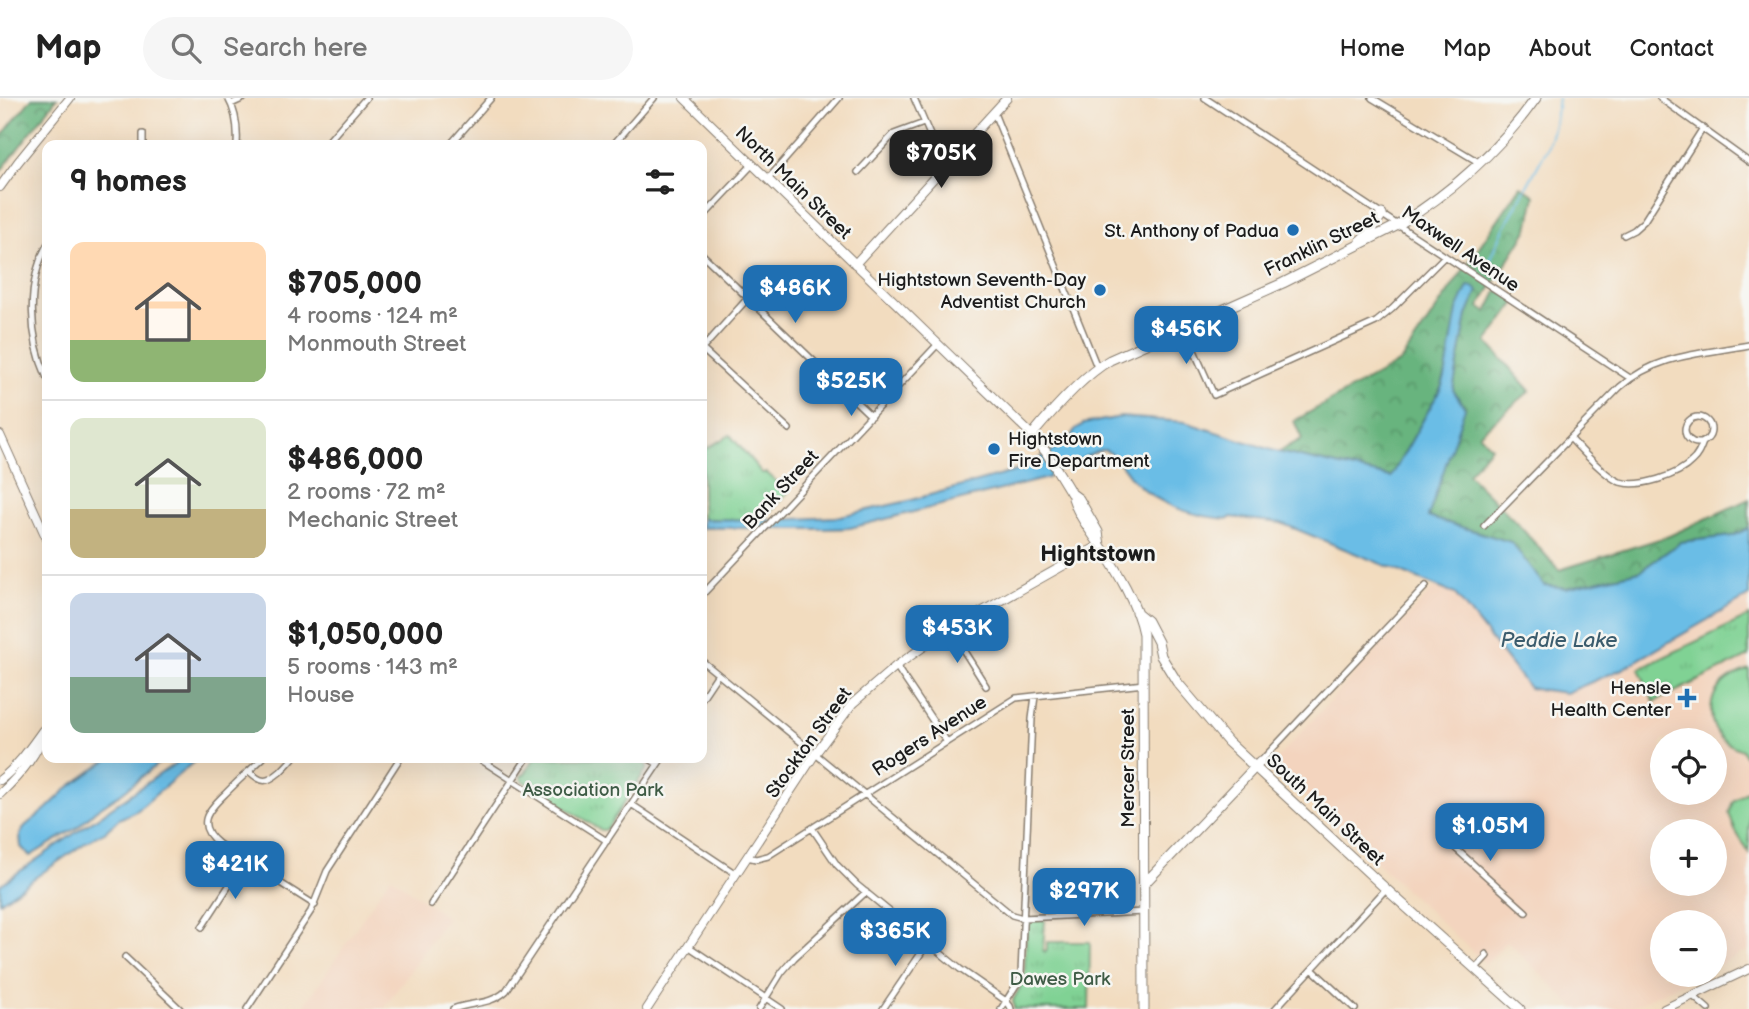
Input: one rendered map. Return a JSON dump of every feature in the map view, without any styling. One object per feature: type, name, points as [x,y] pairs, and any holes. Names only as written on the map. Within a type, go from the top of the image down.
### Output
[{"type":"main road","name":"Franklin Street","points":[[1032,435],[1097,368],[1119,355],[1283,283],[1398,225],[1433,202],[1480,163],[1516,125],[1536,98]]},
{"type":"main road","points":[[1355,246],[1373,229],[1382,214]]},
{"type":"main road","points":[[1042,424],[1046,452]]},
{"type":"main road","points":[[1032,435],[1046,452],[1071,493],[1136,612]]},
{"type":"main road","name":"South Main Street","points":[[1136,612],[1147,621],[1158,642],[1161,656],[1187,695],[1228,742],[1257,765],[1386,890],[1520,1009]]},
{"type":"main road","name":"Mercer Street","points":[[1136,612],[1143,634],[1144,1009]]},
{"type":"main road","points":[[1144,883],[1257,765]]},
{"type":"street","points":[[0,187],[70,98]]},
{"type":"street","points":[[237,140],[230,101],[244,98]]},
{"type":"street","points":[[330,140],[366,98]]},
{"type":"street","points":[[454,140],[491,98]]},
{"type":"street","points":[[617,140],[654,98]]},
{"type":"street","name":"North Main Street","points":[[684,98],[695,103],[752,165],[1032,435]]},
{"type":"street","points":[[768,179],[839,98]]},
{"type":"street","points":[[914,98],[937,150],[948,162]]},
{"type":"street","points":[[855,264],[1007,98]]},
{"type":"street","name":"Maxwell Avenue","points":[[1205,98],[1630,378]]},
{"type":"street","points":[[1372,98],[1480,163]]},
{"type":"street","points":[[1660,98],[1749,162]]},
{"type":"street","points":[[993,113],[1097,368]]},
{"type":"street","points":[[858,172],[894,134],[924,123]]},
{"type":"street","points":[[1624,235],[1644,221],[1703,128]]},
{"type":"street","points":[[143,134],[143,140]]},
{"type":"street","points":[[707,213],[752,165]]},
{"type":"street","points":[[1184,327],[1214,395],[1376,322],[1445,256]]},
{"type":"street","points":[[42,258],[33,302],[34,336],[42,364]]},
{"type":"street","points":[[707,259],[871,416]]},
{"type":"street","points":[[707,343],[748,298]]},
{"type":"street","name":"Bank Street","points":[[707,590],[938,344]]},
{"type":"street","points":[[1484,526],[1630,378],[1667,359],[1749,345]]},
{"type":"street","points":[[707,354],[789,429]]},
{"type":"street","points":[[1570,438],[1610,476],[1618,481],[1637,484],[1679,471],[1700,452],[1703,442],[1711,433],[1710,425],[1701,418],[1693,418],[1686,427],[1686,435],[1691,441],[1703,442]]},
{"type":"street","points":[[0,435],[42,528]]},
{"type":"street","name":"Stockton Street","points":[[647,1009],[815,754],[852,704],[896,666],[950,629],[1100,545]]},
{"type":"street","points":[[1257,765],[1426,586]]},
{"type":"street","points":[[950,629],[986,686]]},
{"type":"street","points":[[707,665],[1012,915],[1023,918],[1144,912]]},
{"type":"street","points":[[896,666],[947,742]]},
{"type":"street","points":[[707,690],[718,674]]},
{"type":"street","name":"Rogers Avenue","points":[[747,858],[768,856],[1016,698],[1144,684]]},
{"type":"street","points":[[1001,1009],[1021,973],[1035,696]]},
{"type":"street","points":[[0,780],[23,757],[42,732]]},
{"type":"street","points":[[0,794],[42,744]]},
{"type":"street","points":[[258,763],[211,808],[206,816],[206,830],[213,839],[315,905]]},
{"type":"street","points":[[249,771],[257,779],[271,780],[289,763]]},
{"type":"street","points":[[247,1009],[315,905],[327,871],[397,763]]},
{"type":"street","points":[[486,763],[607,841]]},
{"type":"street","points":[[431,904],[524,763]]},
{"type":"street","points":[[453,1009],[493,1001],[506,991],[658,764]]},
{"type":"street","points":[[631,804],[736,874]]},
{"type":"street","points":[[1450,812],[1442,825],[1444,838],[1526,912]]},
{"type":"street","points":[[812,828],[837,865],[866,892],[960,969],[1006,1001],[1011,1009]]},
{"type":"street","points":[[202,927],[245,861]]},
{"type":"street","points":[[1275,1009],[1386,890]]},
{"type":"street","points":[[759,1009],[794,958],[866,892]]},
{"type":"street","points":[[883,1009],[928,943]]},
{"type":"street","points":[[688,946],[782,1009]]},
{"type":"street","points":[[125,957],[180,1009]]},
{"type":"street","points":[[1664,1009],[1749,969]]},
{"type":"street","points":[[1312,970],[1355,1009]]},
{"type":"street","points":[[1693,996],[1708,1009]]},
{"type":"shaded area","points":[[1434,588],[1455,594],[1529,688],[1566,693],[1622,669],[1749,596],[1749,950],[1727,961],[1727,910],[1650,910],[1650,987],[1674,987],[1628,1009],[1576,1009],[1507,941],[1486,964],[1271,765]]},
{"type":"shaded area","points":[[391,876],[447,918],[384,1009],[302,1009]]},
{"type":"green space","points":[[32,98],[57,98],[0,172],[0,138]]},
{"type":"green space","points":[[1521,186],[1535,196],[1528,229],[1479,307],[1487,312],[1498,290],[1517,301],[1487,342],[1530,391],[1479,434],[1491,447],[1468,474],[1559,570],[1669,536],[1749,499],[1749,528],[1732,536],[1681,542],[1640,571],[1566,588],[1544,586],[1511,542],[1428,517],[1464,408],[1453,390],[1467,315],[1477,291],[1474,287],[1441,388],[1391,477],[1278,452],[1302,439],[1294,421],[1400,362]]},
{"type":"green space","points":[[730,435],[762,473],[767,473],[788,492],[762,520],[707,519],[707,448]]},
{"type":"green space","points":[[1749,616],[1749,656],[1654,702],[1639,669]]},
{"type":"green space","points":[[1749,669],[1749,755],[1746,757],[1742,750],[1727,742],[1727,728],[1714,728],[1712,720],[1713,698],[1730,677]]},
{"type":"green space","name":"Association Park","points":[[532,763],[643,763],[647,766],[605,830],[600,830],[522,780],[521,776]]},
{"type":"green space","points":[[1749,790],[1749,853],[1735,830],[1729,813],[1733,801]]},
{"type":"green space","name":"Dawes Park","points":[[1027,920],[1045,920],[1045,952],[1047,942],[1090,942],[1089,1009],[1014,1009],[1013,1000],[1024,980]]},
{"type":"water","name":"Peddie Lake","points":[[1468,286],[1474,287],[1478,291],[1467,315],[1453,390],[1465,408],[1428,517],[1511,542],[1544,585],[1566,588],[1640,571],[1681,542],[1732,536],[1749,528],[1749,596],[1622,669],[1566,693],[1529,688],[1455,594],[1281,523],[1231,517],[1216,518],[1178,509],[1144,490],[1112,455],[1104,450],[1050,474],[1048,478],[850,528],[707,528],[707,519],[836,517],[908,501],[1020,470],[1070,440],[1075,430],[1083,424],[1121,417],[1185,422],[1278,452],[1391,477],[1441,388],[1457,310]]},
{"type":"water","points":[[103,763],[159,763],[78,827],[30,856],[21,847],[20,835],[25,826],[69,787]]},
{"type":"water","points":[[176,763],[192,763],[138,810],[119,819],[106,831],[0,902],[0,885]]},
{"type":"waterway","points":[[1486,270],[1503,230],[1547,149],[1555,122],[1558,98]]},
{"type":"place","name":"St. Anthony of Padua","points":[[1293,230]]},
{"type":"place","name":"Hightstown Seventh-Day Adventist Church","points":[[1100,290]]},
{"type":"place","name":"Hightstown Fire Department","points":[[994,449]]},
{"type":"place","name":"Hensle Health Center","points":[[1687,698]]},
{"type":"district","name":"Hightstown","points":[[1098,553]]}]
